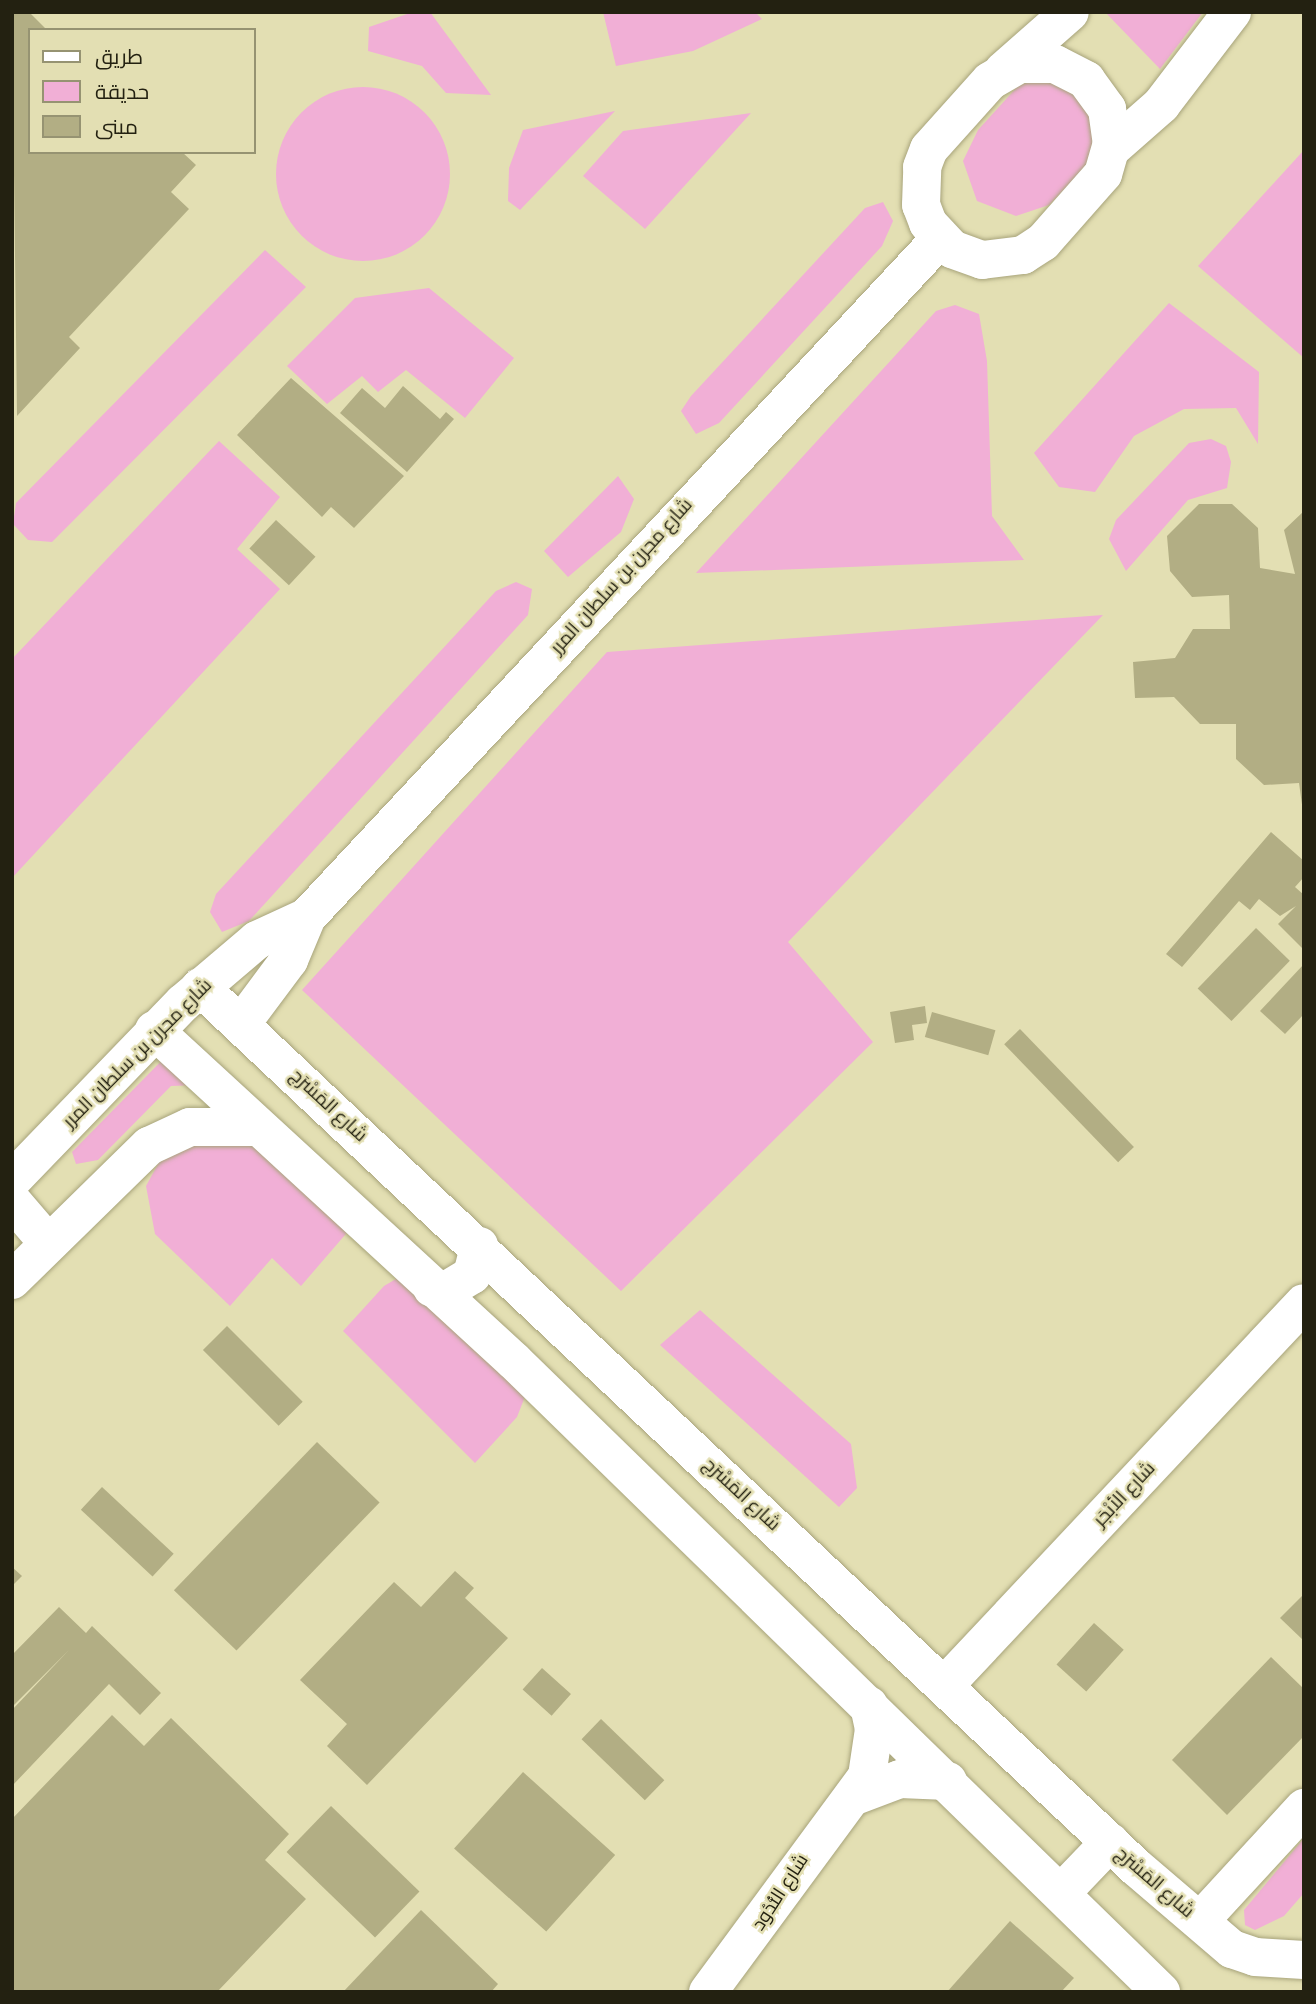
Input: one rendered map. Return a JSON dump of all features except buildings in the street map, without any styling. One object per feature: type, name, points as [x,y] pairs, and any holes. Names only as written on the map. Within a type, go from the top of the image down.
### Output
[{"type":"street","points":[[1003,71],[1037,62],[1079,75],[1107,109],[1111,149],[1103,174],[1023,255],[982,260],[940,239],[921,205],[922,167],[929,149],[1003,71],[1070,12]]},
{"type":"street","points":[[1111,149],[1161,105],[1233,12]]},
{"type":"street","name":"شارع مجرن بن سلطان المرر","points":[[242,1023],[289,960],[307,917],[940,239]]},
{"type":"street","name":"شارع مجرن بن سلطان المرر","points":[[15,1179],[154,1030],[200,987],[257,940],[307,917]]},
{"type":"street","name":"شارع المَسْرَج","points":[[200,987],[242,1023],[1110,1842],[1232,1948],[1255,1957],[1304,1960]]},
{"type":"street","points":[[154,1030],[432,1288],[1063,1891],[1161,1992]]},
{"type":"street","points":[[12,1280],[133,1160],[169,1135],[211,1124],[256,1127]]},
{"type":"street","points":[[15,1179],[48,1243]]},
{"type":"street","points":[[432,1288],[447,1290],[472,1275],[479,1247]]},
{"type":"street","name":"شارع الأبْجَر","points":[[945,1685],[1304,1303]]},
{"type":"street","name":"شارع النُّدُود","points":[[855,1796],[873,1753],[869,1706]]},
{"type":"street","name":"شارع النُّدُود","points":[[708,1992],[829,1820],[855,1796],[900,1779],[948,1781]]},
{"type":"street","points":[[1200,1921],[1304,1808]]},
{"type":"street","points":[[1063,1891],[1110,1842]]},
{"type":"green space","points":[[413,12],[430,12],[491,95],[446,93],[422,66],[368,51],[369,27]]},
{"type":"green space","points":[[603,12],[755,12],[762,19],[693,51],[616,66]]},
{"type":"green space","points":[[1105,12],[1203,12],[1160,69]]},
{"type":"green space","points":[[1057,72],[1088,83],[1099,153],[1049,205],[1016,216],[977,201],[963,161],[978,130],[1018,86]]},
{"type":"green space","points":[[363,87],[396,94],[424,113],[443,141],[450,174],[443,207],[424,235],[396,254],[363,261],[330,254],[302,235],[283,207],[276,174],[283,141],[302,113],[330,94]]},
{"type":"green space","points":[[615,111],[520,210],[508,201],[509,168],[523,130]]},
{"type":"green space","points":[[751,113],[645,229],[583,176],[623,131]]},
{"type":"green space","points":[[1304,150],[1304,358],[1198,266]]},
{"type":"green space","points":[[883,202],[893,221],[882,246],[719,423],[696,434],[681,411],[691,396],[865,208]]},
{"type":"green space","points":[[265,250],[306,287],[52,542],[28,540],[13,524],[16,503]]},
{"type":"green space","points":[[429,288],[514,358],[465,418],[406,370],[378,392],[362,376],[327,404],[287,366],[355,298]]},
{"type":"green space","points":[[1169,303],[1259,372],[1258,444],[1236,408],[1184,409],[1134,436],[1095,492],[1059,487],[1034,453]]},
{"type":"green space","points":[[955,305],[979,314],[987,361],[992,516],[1024,560],[696,573],[936,311]]},
{"type":"green space","points":[[1211,439],[1226,446],[1231,462],[1227,488],[1188,500],[1126,571],[1109,539],[1116,520],[1189,443]]},
{"type":"green space","points":[[219,441],[280,497],[237,549],[280,589],[12,878],[12,659]]},
{"type":"green space","points":[[618,476],[634,499],[621,532],[568,577],[544,551]]},
{"type":"green space","points":[[516,582],[532,589],[528,615],[249,921],[222,932],[210,912],[216,894],[496,591]]},
{"type":"green space","points":[[1103,615],[788,942],[873,1042],[621,1291],[302,990],[607,652]]},
{"type":"green space","points":[[175,1047],[197,1085],[171,1086],[98,1160],[76,1164],[72,1152]]},
{"type":"green space","points":[[231,1116],[351,1228],[301,1286],[272,1258],[230,1306],[155,1234],[146,1186],[175,1133]]},
{"type":"green space","points":[[401,1276],[528,1389],[517,1417],[475,1463],[343,1331],[384,1286]]},
{"type":"green space","points":[[700,1310],[851,1444],[857,1488],[839,1507],[660,1345]]},
{"type":"green space","points":[[1304,1838],[1304,1893],[1284,1916],[1255,1930],[1245,1925],[1244,1910]]}]
